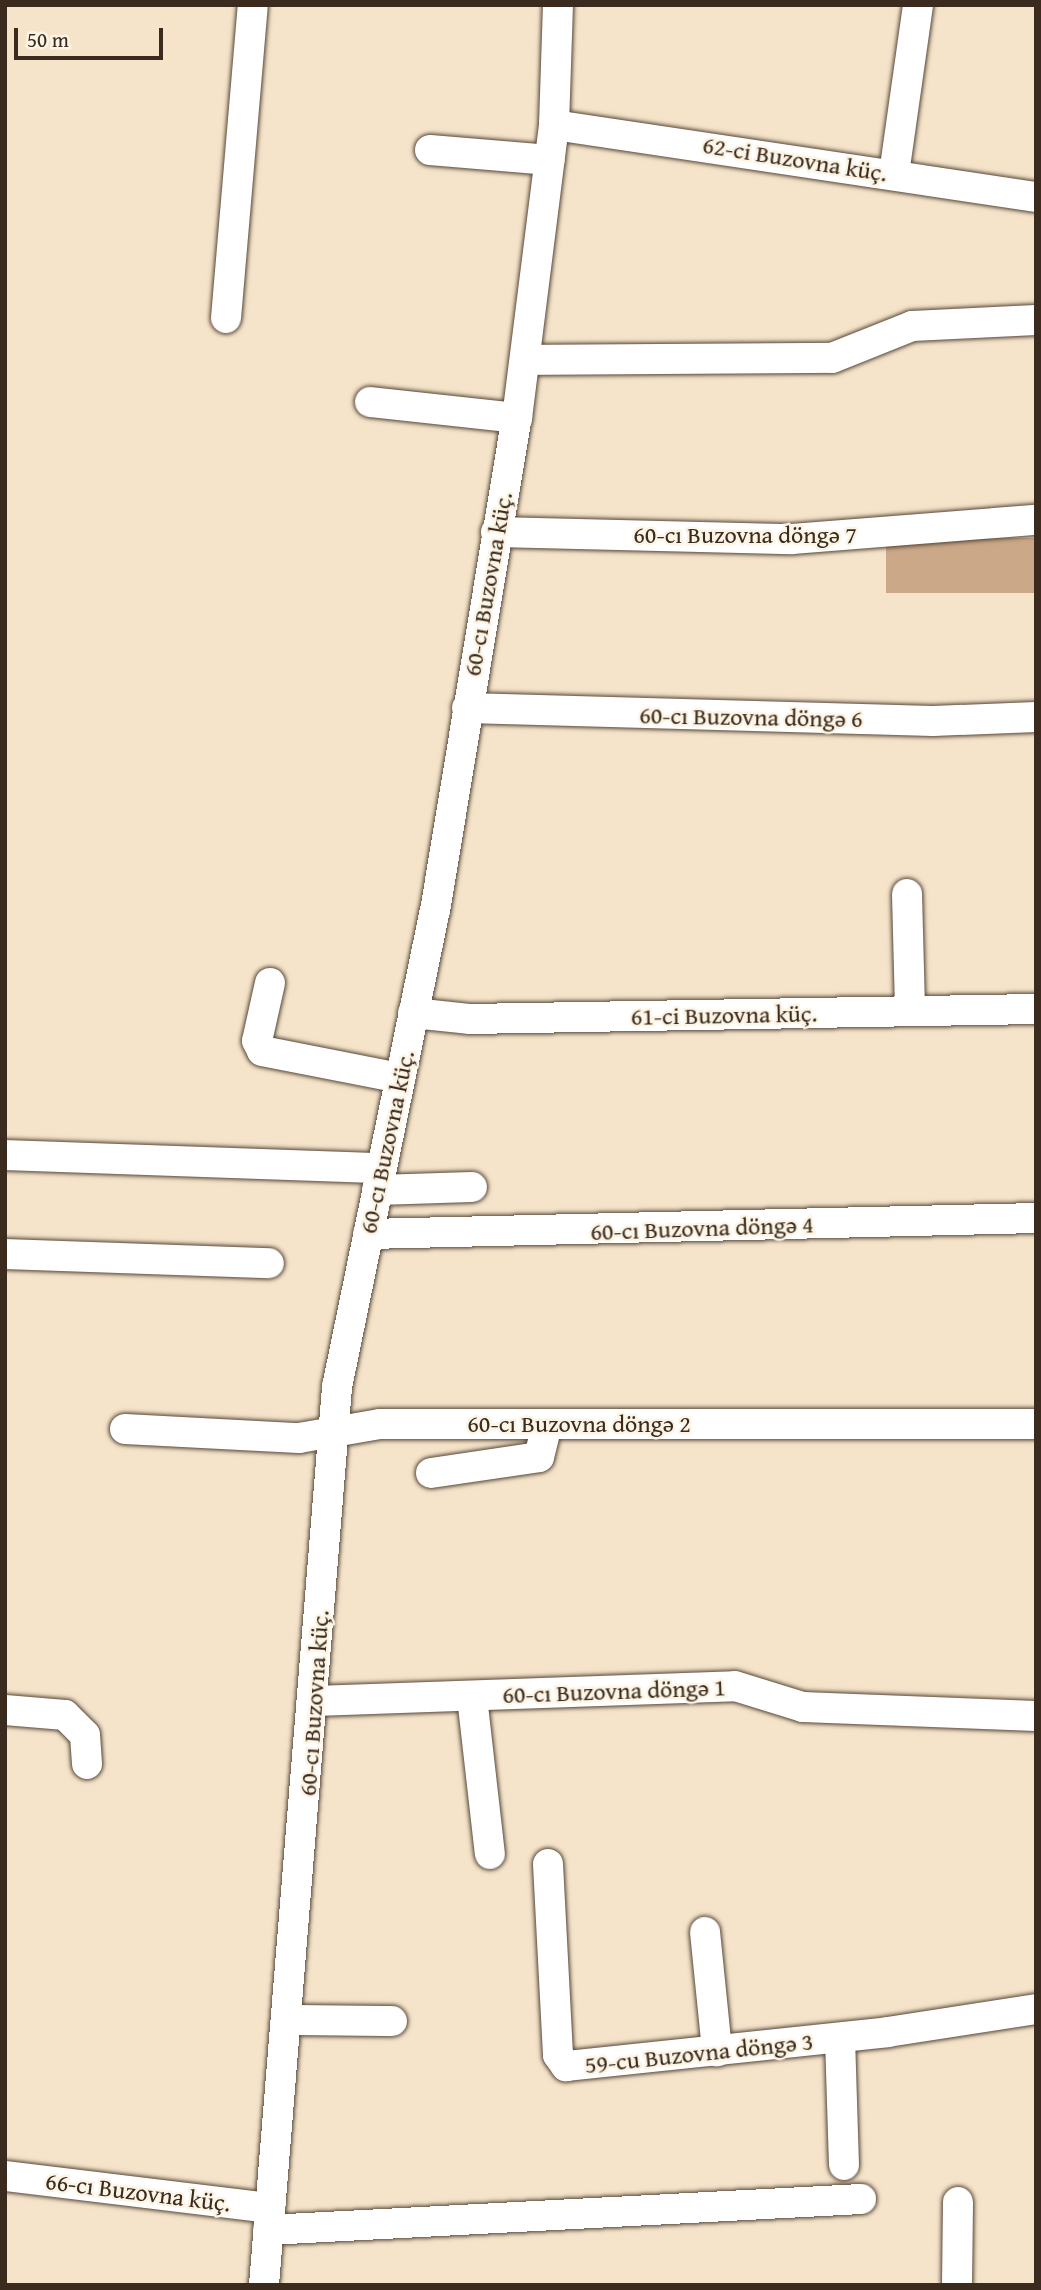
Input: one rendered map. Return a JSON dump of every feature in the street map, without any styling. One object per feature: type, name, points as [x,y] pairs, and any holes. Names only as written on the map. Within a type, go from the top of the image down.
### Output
[{"type":"street","points":[[226,318],[253,5]]},
{"type":"street","name":"60-cı Buzovna küç.","points":[[264,2285],[315,1701],[333,1432],[368,1234],[413,1013],[527,359],[554,125],[557,5]]},
{"type":"street","points":[[894,174],[918,5]]},
{"type":"street","name":"62-ci Buzovna küç.","points":[[554,125],[1036,197]]},
{"type":"street","points":[[430,150],[550,160]]},
{"type":"street","points":[[527,359],[832,358],[912,326],[1036,320]]},
{"type":"street","points":[[370,402],[517,418]]},
{"type":"street","name":"60-cı Buzovna döngə 7","points":[[496,532],[769,540],[1036,520]]},
{"type":"street","name":"60-cı Buzovna döngə 6","points":[[467,708],[933,722],[1036,717]]},
{"type":"street","points":[[906,894],[910,1011]]},
{"type":"street","points":[[270,983],[257,1041],[262,1051],[400,1078]]},
{"type":"street","name":"61-ci Buzovna küç.","points":[[413,1013],[469,1019],[1036,1009]]},
{"type":"street","points":[[5,1155],[472,1187]]},
{"type":"street","name":"60-cı Buzovna döngə 4","points":[[368,1234],[1036,1218]]},
{"type":"street","points":[[5,1254],[269,1263]]},
{"type":"street","name":"60-cı Buzovna döngə 2","points":[[125,1429],[299,1438],[365,1424],[1036,1424]]},
{"type":"street","points":[[431,1473],[539,1457],[547,1424]]},
{"type":"street","name":"60-cı Buzovna döngə 1","points":[[315,1701],[735,1686],[803,1707],[1036,1716]]},
{"type":"street","points":[[472,1697],[490,1854]]},
{"type":"street","points":[[5,1710],[65,1715],[85,1735],[87,1764]]},
{"type":"street","name":"59-cu Buzovna döngə 3","points":[[548,1864],[560,2062],[600,2065],[840,2038],[1036,2009]]},
{"type":"street","points":[[705,1932],[717,2051]]},
{"type":"street","points":[[288,2020],[392,2021]]},
{"type":"street","points":[[840,2038],[844,2165]]},
{"type":"street","name":"66-cı Buzovna küç.","points":[[5,2176],[269,2219],[861,2199]]},
{"type":"street","points":[[957,2285],[958,2202]]},
{"type":"building","points":[[886,538],[1036,538],[1036,593],[886,593]]}]
